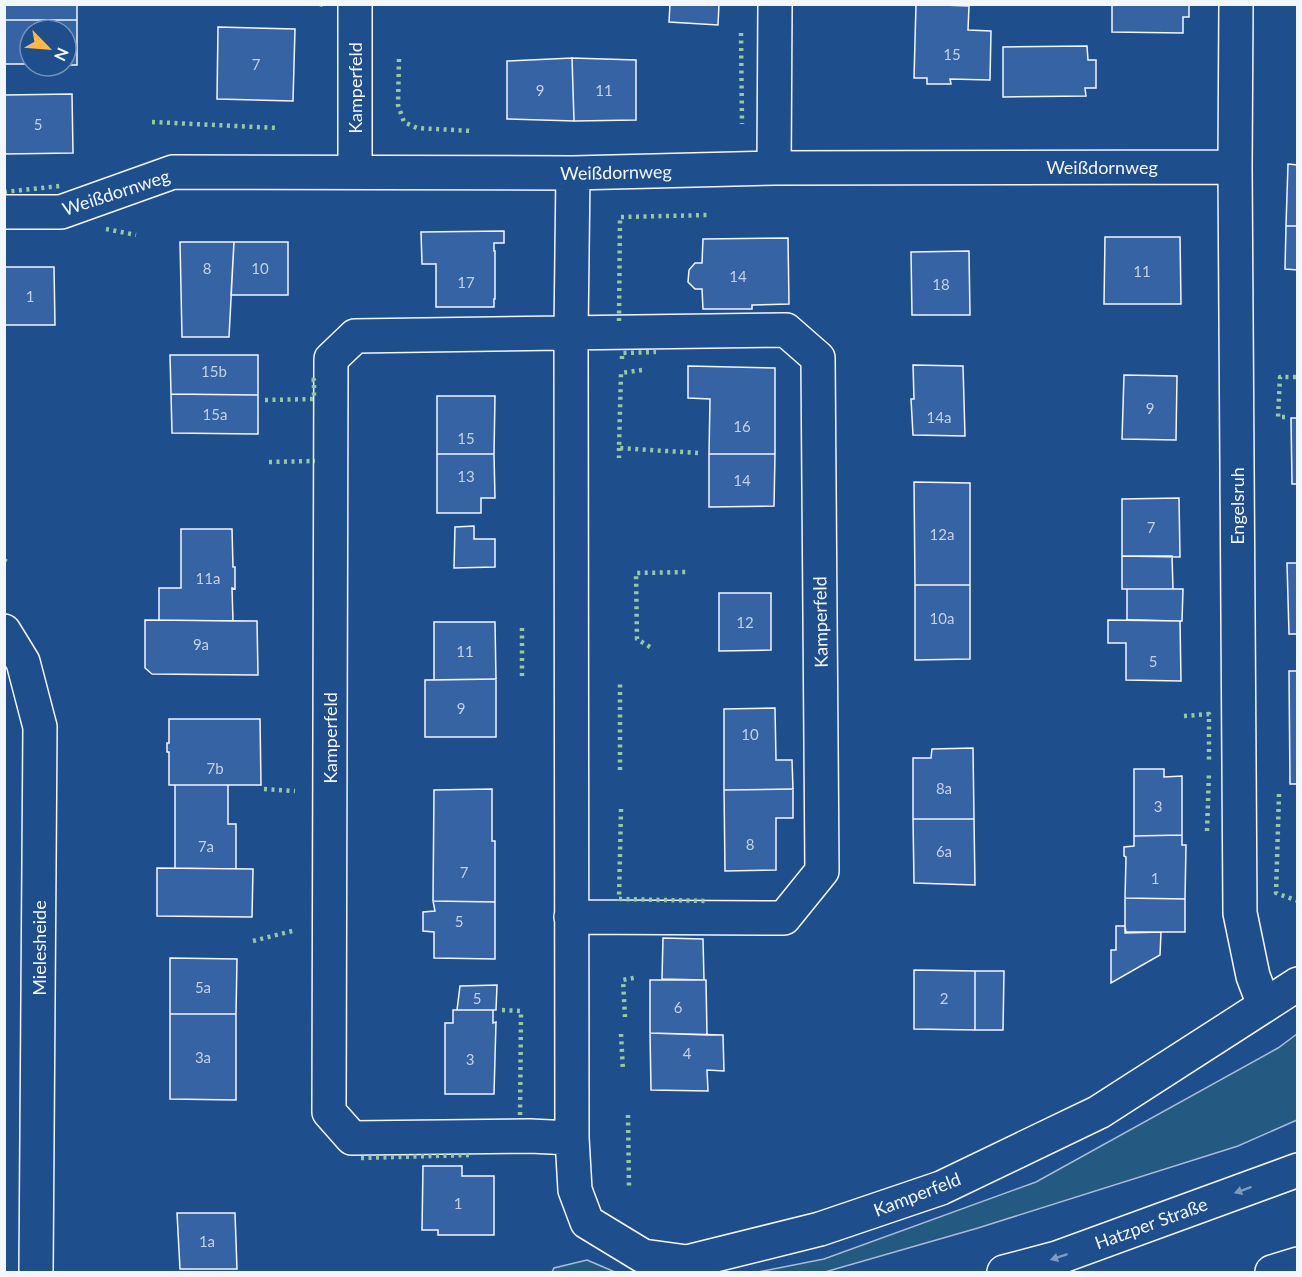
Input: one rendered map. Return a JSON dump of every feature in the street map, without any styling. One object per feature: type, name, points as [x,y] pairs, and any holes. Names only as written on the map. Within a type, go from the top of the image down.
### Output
[{"type":"street","name":"Kamperfeld","points":[[356,4],[356,172]]},
{"type":"street","points":[[774,168],[775,4]]},
{"type":"street","name":"Engelsruh","points":[[1236,4],[1240,913],[1253,976],[1264,1005]]},
{"type":"street","name":"Weißdornweg","points":[[4,212],[61,212],[173,172],[573,173],[774,168],[1235,167]]},
{"type":"street","name":"Kamperfeld","points":[[573,173],[571,333],[572,1138],[575,1190],[587,1222],[644,1256],[687,1262],[820,1229],[941,1188],[1099,1112],[1298,984]]},
{"type":"street","name":"Kamperfeld","points":[[571,917],[784,918],[822,871],[818,358],[786,330],[354,336],[331,359],[329,1112],[352,1138],[530,1136],[572,1138]]},
{"type":"street","name":"Mielesheide","points":[[4,631],[23,662],[40,727],[36,1272]]},
{"type":"street","name":"Hatzper Straße","points":[[1004,1272],[1057,1258],[1298,1170]]},
{"type":"street","points":[[1272,1272],[1298,1264]]},
{"type":"shaded area","points":[[1297,1034],[1297,1120],[1238,1146],[978,1228],[825,1272],[758,1272],[824,1259],[1036,1182],[1278,1048]]},
{"type":"shaded area","points":[[587,1260],[615,1272],[552,1272],[554,1268]]},
{"type":"building","points":[[4,4],[77,4],[77,18],[4,20]]},
{"type":"building","points":[[670,4],[719,4],[718,25],[669,22]]},
{"type":"building","points":[[916,4],[969,6],[968,30],[991,31],[990,80],[950,79],[951,84],[927,84],[927,78],[914,78]]},
{"type":"building","points":[[1112,4],[1189,4],[1189,17],[1183,17],[1183,33],[1112,32]]},
{"type":"building","points":[[4,20],[18,20],[18,64],[4,64]]},
{"type":"building","points":[[218,27],[295,29],[293,101],[217,99]]},
{"type":"building","points":[[1087,46],[1088,60],[1096,60],[1096,88],[1085,88],[1086,96],[1003,97],[1003,47]]},
{"type":"building","points":[[572,58],[574,121],[507,119],[507,61]]},
{"type":"building","points":[[572,58],[636,60],[636,120],[574,121]]},
{"type":"building","points":[[72,94],[73,153],[4,154],[4,95]]},
{"type":"building","points":[[1288,164],[1298,165],[1298,226],[1286,226]]},
{"type":"building","points":[[1286,226],[1298,226],[1298,270],[1285,269]]},
{"type":"building","points":[[504,231],[504,243],[494,243],[494,307],[436,307],[436,264],[422,264],[421,232]]},
{"type":"building","points":[[1105,237],[1180,237],[1181,304],[1104,304]]},
{"type":"building","points":[[788,238],[789,304],[752,305],[752,309],[703,309],[702,289],[695,289],[688,282],[689,270],[695,263],[702,263],[703,239]]},
{"type":"building","points":[[180,242],[234,242],[229,337],[182,337]]},
{"type":"building","points":[[234,242],[288,242],[288,295],[231,295]]},
{"type":"building","points":[[969,251],[970,315],[912,315],[911,252]]},
{"type":"building","points":[[4,267],[54,267],[55,325],[4,325]]},
{"type":"building","points":[[170,355],[258,355],[258,395],[171,394]]},
{"type":"building","points":[[913,365],[963,366],[965,436],[913,435],[911,399],[914,399]]},
{"type":"building","points":[[688,366],[775,368],[775,454],[709,454],[710,399],[688,398]]},
{"type":"building","points":[[1124,375],[1177,376],[1176,440],[1122,439]]},
{"type":"building","points":[[171,394],[258,395],[258,434],[172,433]]},
{"type":"building","points":[[437,396],[495,396],[494,454],[437,454]]},
{"type":"building","points":[[1291,418],[1298,418],[1298,484],[1292,484]]},
{"type":"building","points":[[437,454],[494,454],[495,498],[481,498],[481,513],[437,513]]},
{"type":"building","points":[[709,454],[775,454],[774,506],[709,507]]},
{"type":"building","points":[[914,482],[970,483],[970,585],[915,585]]},
{"type":"building","points":[[1179,498],[1180,557],[1122,556],[1122,499]]},
{"type":"building","points":[[474,526],[474,539],[495,539],[495,567],[454,568],[455,527]]},
{"type":"building","points":[[181,529],[232,529],[233,567],[235,567],[235,589],[232,588],[233,621],[159,620],[159,588],[181,588]]},
{"type":"building","points":[[1122,556],[1172,556],[1173,589],[1122,589]]},
{"type":"building","points":[[1287,563],[1298,563],[1298,634],[1289,634]]},
{"type":"building","points":[[915,585],[970,585],[970,659],[915,660]]},
{"type":"building","points":[[1127,589],[1183,589],[1182,621],[1127,620]]},
{"type":"building","points":[[719,593],[771,593],[771,650],[719,651]]},
{"type":"building","points":[[145,620],[257,621],[258,675],[152,674],[145,668]]},
{"type":"building","points":[[1108,620],[1180,621],[1181,681],[1126,680],[1126,643],[1108,643]]},
{"type":"building","points":[[434,622],[495,622],[496,679],[434,680]]},
{"type":"building","points":[[1289,671],[1298,671],[1298,784],[1290,784]]},
{"type":"building","points":[[496,679],[496,737],[425,737],[425,680]]},
{"type":"building","points":[[775,708],[776,760],[792,760],[793,789],[724,790],[724,709]]},
{"type":"building","points":[[169,719],[260,719],[261,785],[169,785],[167,743],[169,743]]},
{"type":"building","points":[[973,748],[974,819],[913,819],[913,758],[931,758],[932,749]]},
{"type":"building","points":[[1134,769],[1164,769],[1164,777],[1182,776],[1182,835],[1134,836]]},
{"type":"building","points":[[175,785],[228,785],[228,824],[236,824],[236,869],[175,868]]},
{"type":"building","points":[[492,789],[495,902],[433,901],[434,790]]},
{"type":"building","points":[[793,789],[793,818],[776,818],[776,870],[725,871],[724,790]]},
{"type":"building","points":[[913,819],[974,819],[975,885],[914,883]]},
{"type":"building","points":[[1182,835],[1182,845],[1186,845],[1185,899],[1125,898],[1126,857],[1124,847],[1134,846],[1134,836]]},
{"type":"building","points":[[157,868],[253,869],[252,917],[157,916]]},
{"type":"building","points":[[1125,898],[1185,899],[1185,932],[1126,932]]},
{"type":"building","points":[[433,901],[495,902],[495,959],[434,958],[434,932],[423,931],[423,912],[435,911]]},
{"type":"building","points":[[1116,926],[1125,926],[1125,933],[1161,932],[1160,955],[1111,983],[1111,950],[1116,950]]},
{"type":"building","points":[[663,938],[703,939],[704,980],[662,979]]},
{"type":"building","points":[[170,958],[237,959],[236,1014],[170,1014]]},
{"type":"building","points":[[914,970],[975,971],[975,1030],[914,1029]]},
{"type":"building","points":[[975,971],[1004,971],[1003,1030],[975,1030]]},
{"type":"building","points":[[650,980],[706,980],[707,1035],[650,1033]]},
{"type":"building","points":[[497,985],[496,1010],[457,1010],[460,986]]},
{"type":"building","points":[[453,1010],[493,1010],[493,1023],[496,1022],[494,1094],[445,1094],[445,1023],[453,1023]]},
{"type":"building","points":[[170,1014],[236,1014],[236,1100],[170,1099]]},
{"type":"building","points":[[650,1033],[723,1035],[724,1071],[707,1070],[708,1091],[651,1090]]},
{"type":"building","points":[[423,1166],[462,1166],[462,1176],[494,1176],[494,1235],[438,1235],[438,1230],[422,1230]]},
{"type":"building","points":[[177,1213],[235,1213],[237,1269],[180,1269]]},
{"type":"hedge","points":[[320,4],[327,6]]},
{"type":"hedge","points":[[741,33],[742,124]]},
{"type":"hedge","points":[[399,59],[398,105],[404,122],[417,128],[472,131]]},
{"type":"hedge","points":[[152,122],[278,128]]},
{"type":"hedge","points":[[4,192],[60,186]]},
{"type":"hedge","points":[[619,321],[620,217],[709,215]]},
{"type":"hedge","points":[[106,229],[136,235]]},
{"type":"hedge","points":[[622,359],[622,353],[656,352]]},
{"type":"hedge","points":[[642,370],[621,373],[619,448],[698,453]]},
{"type":"hedge","points":[[1285,417],[1278,417],[1280,377],[1298,377]]},
{"type":"hedge","points":[[265,400],[314,399],[314,380],[311,380]]},
{"type":"hedge","points":[[619,448],[619,458]]},
{"type":"hedge","points":[[269,462],[315,461]]},
{"type":"hedge","points":[[4,560],[10,564]]},
{"type":"hedge","points":[[650,647],[637,639],[636,573],[688,572]]},
{"type":"hedge","points":[[522,628],[522,678]]},
{"type":"hedge","points":[[620,684],[620,770]]},
{"type":"hedge","points":[[1184,716],[1209,714],[1209,763]]},
{"type":"hedge","points":[[1207,831],[1209,773]]},
{"type":"hedge","points":[[264,789],[295,791]]},
{"type":"hedge","points":[[1279,794],[1276,893],[1298,901]]},
{"type":"hedge","points":[[621,809],[619,899],[709,901]]},
{"type":"hedge","points":[[253,941],[296,930]]},
{"type":"hedge","points":[[625,1017],[623,980],[638,977]]},
{"type":"hedge","points":[[502,1010],[521,1011],[520,1120]]},
{"type":"hedge","points":[[621,1034],[623,1071]]},
{"type":"hedge","points":[[628,1115],[629,1186]]},
{"type":"hedge","points":[[361,1158],[471,1155]]}]
